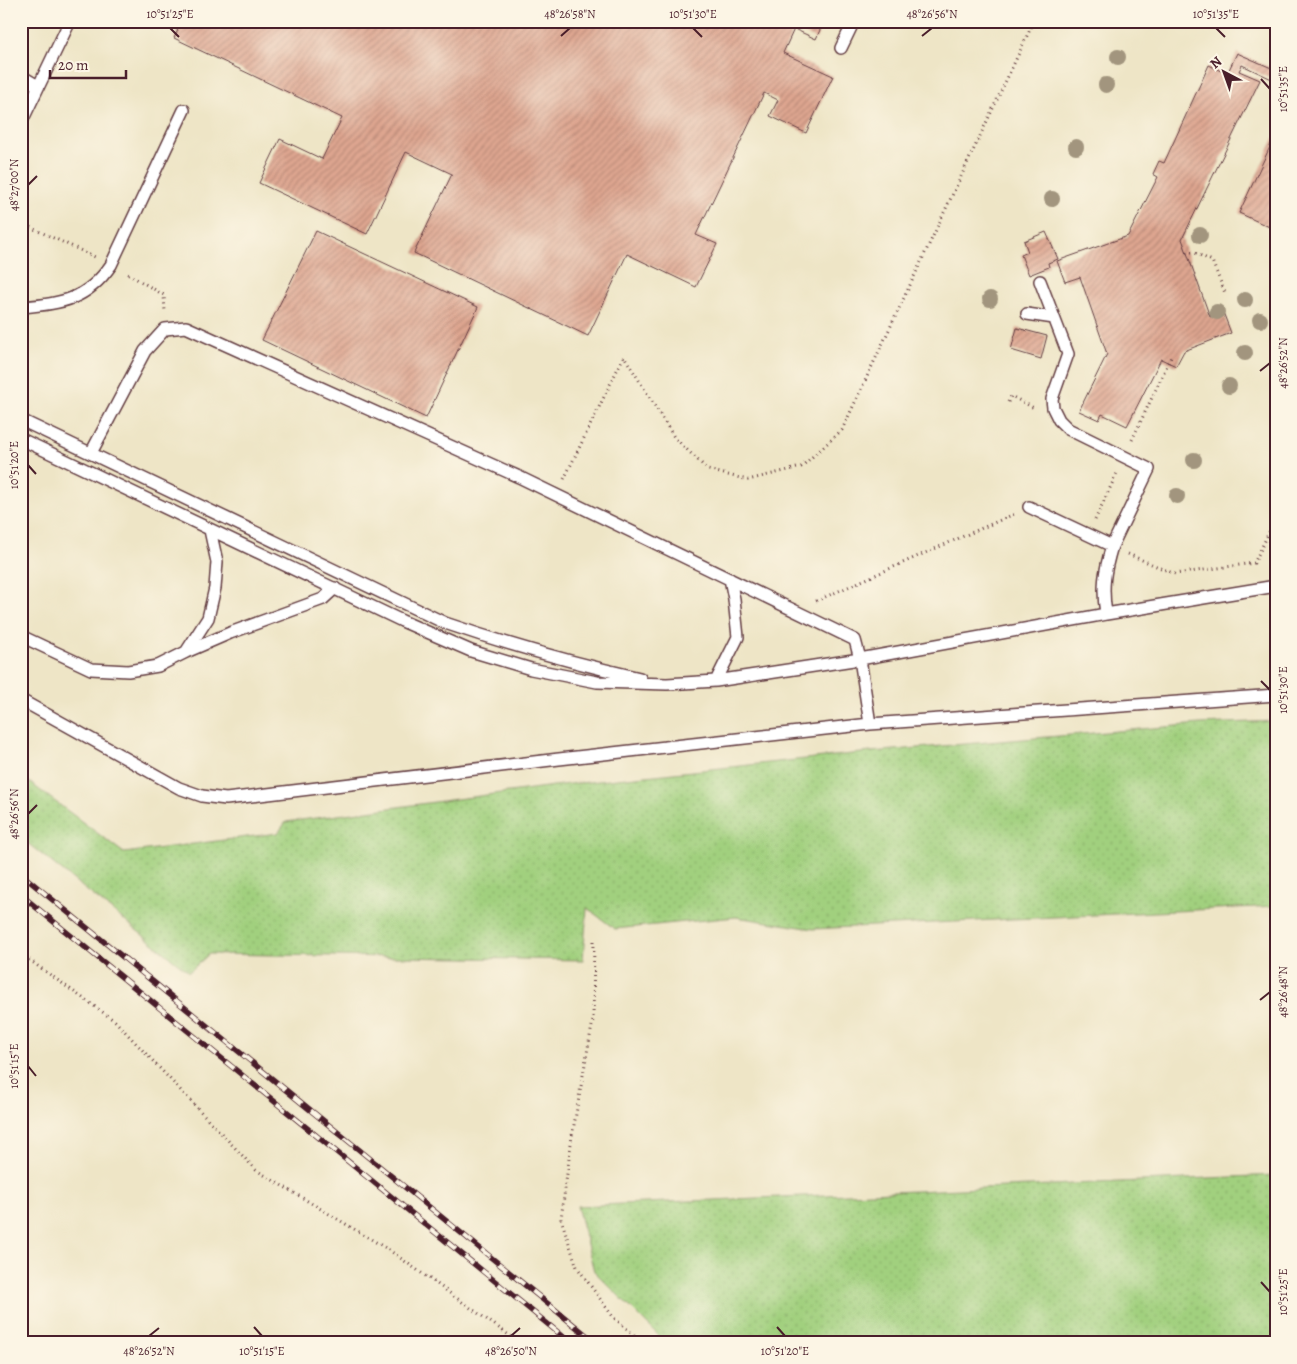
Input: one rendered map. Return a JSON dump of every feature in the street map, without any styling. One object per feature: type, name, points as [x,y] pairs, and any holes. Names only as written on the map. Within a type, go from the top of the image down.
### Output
[{"type":"lane","points":[[21,123],[70,21]]},
{"type":"lane","points":[[841,48],[854,21]]},
{"type":"lane","points":[[21,76],[38,86]]},
{"type":"lane","points":[[21,307],[60,303],[78,296],[101,280],[111,265],[184,110]]},
{"type":"lane","points":[[1040,281],[1068,354],[1052,399],[1053,408],[1059,420],[1068,429],[1149,469],[1112,546],[1104,573],[1106,614]]},
{"type":"lane","points":[[1027,314],[1054,318]]},
{"type":"lane","points":[[91,453],[145,351],[165,329],[186,327],[556,494],[855,640],[860,659],[870,724]]},
{"type":"lane","points":[[21,420],[445,623],[487,638],[576,663],[666,684]]},
{"type":"lane","points":[[21,439],[402,621],[471,651],[531,669],[597,682],[666,684],[716,681],[860,659],[1106,614],[1276,586]]},
{"type":"lane","points":[[1029,507],[1112,546]]},
{"type":"lane","points":[[186,652],[208,618],[215,588],[217,562],[210,530]]},
{"type":"lane","points":[[716,681],[738,637],[730,579]]},
{"type":"lane","points":[[21,636],[91,669],[128,671],[158,666],[230,633],[323,598],[334,588]]},
{"type":"lane","points":[[21,700],[179,788],[202,796],[226,799],[870,724],[1276,696]]},
{"type":"path","points":[[556,494],[624,356],[674,437],[708,470],[748,480],[801,467],[842,430],[1034,21]]},
{"type":"path","points":[[1186,252],[1193,252],[1212,261],[1224,293]]},
{"type":"path","points":[[795,610],[1029,507]]},
{"type":"path","points":[[1112,546],[1175,574],[1254,562],[1276,518]]},
{"type":"path","points":[[594,941],[593,1020],[572,1136],[561,1219],[577,1267],[614,1318],[644,1343]]},
{"type":"path","points":[[21,954],[115,1021],[256,1170],[389,1250],[520,1343]]},
{"type":"green space","points":[[1276,721],[1276,906],[813,929],[736,917],[615,929],[587,908],[583,960],[209,954],[189,972],[21,838],[21,776],[124,853],[278,833],[286,822],[561,785],[871,752],[1200,724]]},
{"type":"green space","points":[[1276,1175],[1276,1343],[666,1343],[594,1271],[577,1206]]},
{"type":"building","points":[[160,21],[824,21],[816,39],[794,29],[783,53],[833,76],[806,133],[770,116],[778,100],[764,93],[696,235],[717,244],[696,287],[627,254],[588,336],[414,253],[452,174],[406,152],[367,234],[259,183],[280,139],[322,159],[342,118],[174,38],[178,30]]},
{"type":"building","points":[[1237,53],[1276,70],[1276,81],[1242,65],[1239,71],[1260,80],[1182,239],[1210,317],[1223,312],[1231,333],[1184,351],[1176,366],[1161,359],[1127,426],[1102,414],[1099,420],[1079,411],[1107,354],[1080,277],[1065,282],[1057,261],[1128,236],[1158,177],[1153,174],[1159,161],[1164,163],[1209,65],[1227,74]]},
{"type":"building","points":[[1276,134],[1276,230],[1239,213]]},
{"type":"building","points":[[316,231],[478,307],[426,418],[262,340]]},
{"type":"building","points":[[1046,232],[1058,259],[1048,263],[1049,267],[1029,275],[1021,255],[1028,252],[1024,241]]},
{"type":"building","points":[[1017,328],[1047,336],[1041,359],[1011,350]]},
{"type":"railway","points":[[21,874],[596,1343]]},
{"type":"railway","points":[[21,895],[571,1343]]}]
